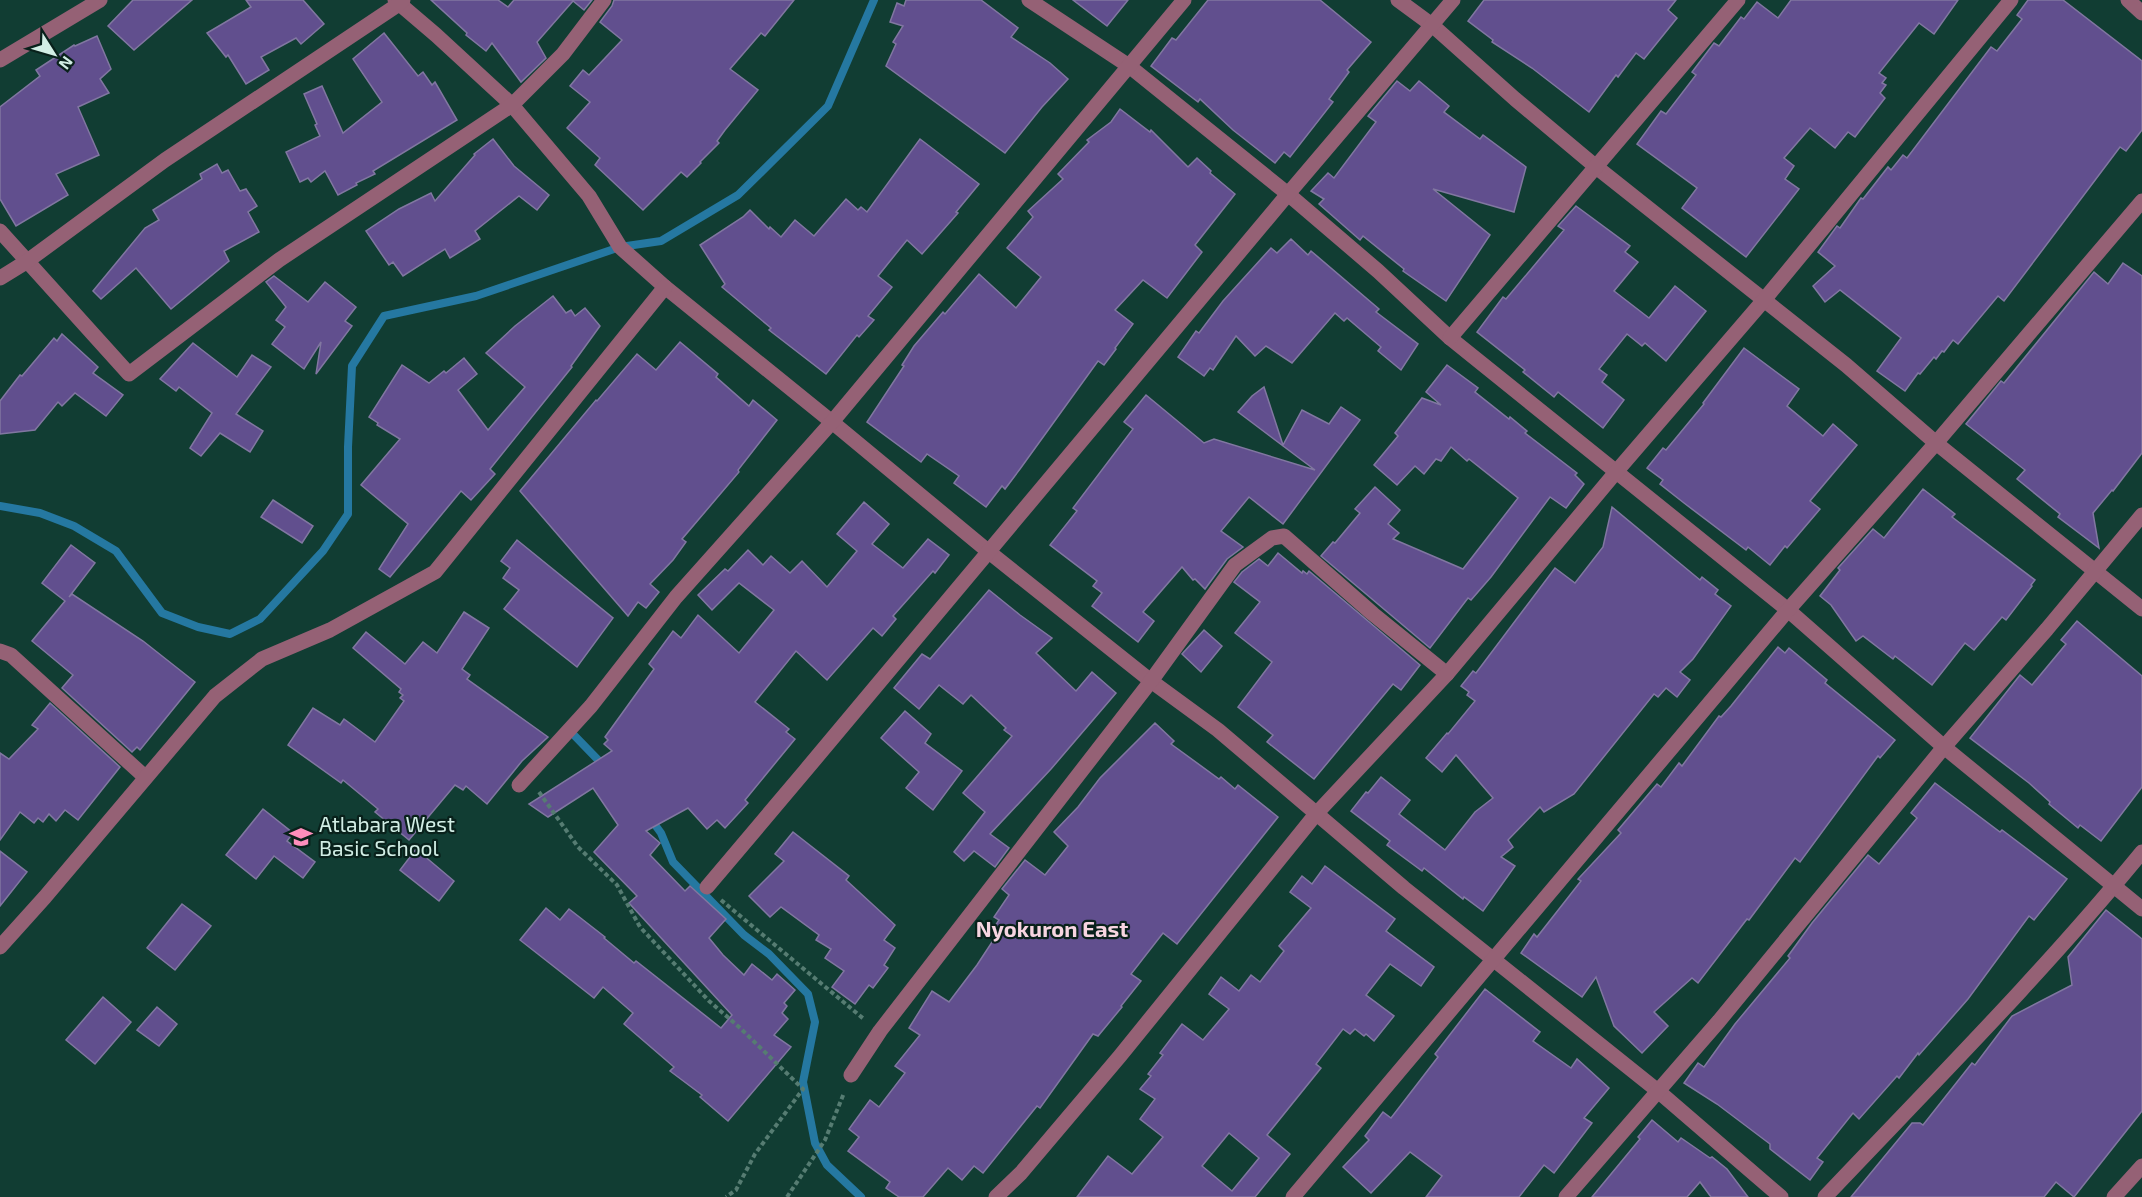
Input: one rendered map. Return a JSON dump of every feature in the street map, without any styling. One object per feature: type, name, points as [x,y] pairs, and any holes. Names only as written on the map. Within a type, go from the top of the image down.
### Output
[{"type":"street","points":[[0,60],[100,0]]},
{"type":"street","points":[[0,231],[129,374],[279,260],[512,105],[563,54],[604,0]]},
{"type":"street","points":[[1029,0],[1129,66],[1288,194],[1378,271],[1450,338],[1788,610],[1944,747],[2142,909]]},
{"type":"street","points":[[524,781],[591,706],[676,597],[832,422],[1184,0]]},
{"type":"street","points":[[1398,0],[1432,25],[1595,166],[1846,365],[1936,443],[2142,609]]},
{"type":"street","points":[[706,887],[1453,0]]},
{"type":"street","points":[[1450,338],[1738,0]]},
{"type":"street","points":[[996,1197],[1021,1173],[1120,1056],[1316,814],[1447,674],[1764,300],[2011,0]]},
{"type":"street","points":[[2128,0],[2142,13]]},
{"type":"street","points":[[0,278],[26,262],[165,160],[399,2],[512,105],[589,196],[620,247],[665,287],[988,552],[1151,681],[1218,730],[1493,962],[1658,1091],[1781,1197]]},
{"type":"street","points":[[1293,1197],[1788,610],[1936,443],[2142,201]]},
{"type":"street","points":[[0,947],[45,897],[214,696],[262,659],[330,630],[435,572],[665,287]]},
{"type":"street","points":[[1566,1197],[1719,1021],[1944,747],[2142,515]]},
{"type":"street","points":[[851,1075],[880,1031],[1151,681],[1235,565],[1265,542],[1284,536],[1373,614],[1447,674]]},
{"type":"street","points":[[0,651],[11,655],[145,777]]},
{"type":"street","points":[[1825,1197],[1973,1041],[2142,852]]},
{"type":"street","points":[[2114,1197],[2142,1166]]},
{"type":"path","points":[[524,781],[578,847],[617,885],[640,927],[709,1001],[803,1089],[755,1154],[736,1190],[726,1197]]},
{"type":"path","points":[[706,887],[880,1031]]},
{"type":"path","points":[[786,1197],[825,1140],[851,1075]]},
{"type":"building","points":[[133,0],[192,0],[134,50],[108,26]]},
{"type":"building","points":[[246,0],[303,0],[324,24],[301,44],[296,38],[261,57],[269,70],[246,84],[228,55],[226,57],[207,33],[251,7]]},
{"type":"building","points":[[431,0],[498,0],[508,7],[514,0],[592,0],[584,10],[573,1],[537,42],[546,58],[521,82],[492,43],[486,51],[466,35],[467,33]]},
{"type":"building","points":[[614,0],[794,0],[765,36],[761,33],[730,69],[758,90],[725,130],[717,141],[719,143],[701,163],[687,177],[681,172],[643,210],[595,165],[600,158],[567,128],[590,102],[570,86],[583,70],[589,75],[622,40],[600,22]]},
{"type":"building","points":[[906,0],[981,0],[1018,28],[1011,37],[1050,63],[1068,79],[1005,153],[886,66],[896,44],[893,42],[903,26],[890,22],[897,3],[904,6]]},
{"type":"building","points":[[1073,0],[1128,0],[1107,26]]},
{"type":"building","points":[[1208,0],[1320,0],[1371,42],[1347,70],[1349,72],[1329,99],[1333,102],[1290,157],[1284,152],[1275,163],[1233,130],[1200,99],[1198,102],[1151,66],[1172,38],[1176,40]]},
{"type":"building","points":[[1484,0],[1676,0],[1668,10],[1677,18],[1644,59],[1636,53],[1618,77],[1616,75],[1589,112],[1532,68],[1492,42],[1493,40],[1468,21]]},
{"type":"building","points":[[1791,0],[1958,0],[1934,34],[1919,23],[1879,73],[1886,78],[1882,83],[1886,85],[1880,93],[1885,98],[1855,137],[1848,132],[1835,148],[1810,128],[1784,158],[1794,166],[1785,179],[1799,189],[1746,257],[1682,208],[1697,188],[1637,144],[1661,111],[1666,114],[1696,75],[1692,72],[1714,43],[1719,46],[1741,17],[1744,19],[1757,2],[1778,18]]},
{"type":"building","points":[[2028,0],[2063,0],[2142,61],[2142,130],[2126,151],[2120,147],[2004,301],[1998,296],[1958,344],[1953,340],[1944,352],[1942,351],[1936,359],[1934,357],[1920,374],[1918,373],[1905,391],[1877,371],[1901,338],[1840,290],[1825,302],[1813,286],[1835,266],[1818,252],[1837,226],[1840,228],[1861,198],[1863,199],[1888,167],[1891,170],[1903,155],[1907,158],[1991,47],[1997,51],[2022,19],[2017,15]]},
{"type":"building","points":[[384,33],[418,76],[423,72],[432,85],[435,82],[457,120],[373,171],[375,174],[338,195],[325,171],[311,182],[308,178],[300,182],[286,152],[320,136],[304,94],[322,86],[343,133],[382,102],[353,59]]},
{"type":"building","points":[[97,36],[111,69],[100,79],[109,93],[78,107],[99,155],[56,174],[68,195],[16,226],[0,199],[0,107],[40,76],[36,70],[74,45]]},
{"type":"building","points":[[1397,81],[1410,91],[1419,81],[1449,106],[1444,112],[1480,139],[1483,135],[1526,167],[1514,212],[1433,189],[1490,235],[1446,301],[1403,271],[1404,269],[1363,236],[1360,240],[1319,204],[1324,199],[1311,191],[1328,173],[1334,178],[1376,122],[1368,116]]},
{"type":"building","points":[[1120,109],[1150,132],[1151,130],[1188,167],[1197,158],[1211,171],[1210,173],[1235,194],[1195,245],[1202,252],[1167,298],[1143,280],[1115,310],[1133,324],[1104,365],[1098,361],[1005,489],[1002,486],[986,507],[954,483],[959,476],[927,454],[921,462],[867,422],[904,366],[902,365],[914,346],[979,274],[1016,308],[1041,277],[1007,248],[1033,217],[1028,211],[1063,179],[1058,174],[1089,142],[1087,140],[1111,122]]},
{"type":"building","points":[[493,139],[514,166],[549,195],[537,210],[519,196],[475,231],[480,239],[450,258],[445,249],[403,276],[393,262],[389,265],[366,231],[399,209],[431,193],[435,201],[474,154]]},
{"type":"building","points":[[920,139],[979,184],[956,212],[958,213],[922,254],[907,240],[878,276],[892,287],[868,316],[874,320],[859,337],[857,335],[826,374],[769,330],[771,328],[722,287],[725,284],[700,245],[750,210],[769,229],[770,227],[781,237],[795,220],[814,236],[846,199],[858,210],[861,207],[867,212]]},
{"type":"building","points":[[217,164],[222,173],[228,170],[240,191],[246,189],[257,206],[248,212],[259,232],[224,251],[229,261],[171,309],[136,268],[101,299],[93,291],[145,228],[159,220],[153,210],[202,179],[200,174]]},
{"type":"building","points":[[1576,206],[1630,246],[1625,252],[1638,262],[1614,291],[1649,318],[1675,286],[1706,311],[1666,361],[1645,343],[1642,346],[1627,334],[1599,369],[1607,375],[1602,382],[1624,400],[1603,428],[1558,392],[1554,397],[1523,372],[1525,370],[1477,332],[1503,297],[1506,299],[1564,230],[1558,226]]},
{"type":"building","points":[[1291,239],[1308,255],[1311,251],[1379,309],[1376,312],[1418,344],[1401,370],[1378,351],[1381,347],[1347,318],[1344,321],[1335,313],[1292,363],[1266,346],[1255,356],[1236,336],[1213,370],[1210,368],[1204,376],[1178,357],[1196,331],[1199,333],[1223,301],[1271,248],[1277,253]]},
{"type":"building","points":[[2123,263],[2142,276],[2142,453],[2093,513],[2099,548],[2058,517],[2060,514],[2017,479],[2025,470],[1966,424],[2001,381],[2004,383],[2094,272],[2108,284]]},
{"type":"building","points":[[274,276],[308,302],[325,282],[356,307],[345,321],[352,326],[316,374],[321,342],[304,369],[272,344],[285,327],[276,320],[286,307],[266,282]]},
{"type":"building","points":[[553,296],[566,313],[571,310],[575,316],[585,308],[600,326],[572,367],[490,469],[495,474],[471,500],[461,491],[390,577],[379,569],[408,524],[361,485],[400,439],[377,425],[378,423],[369,417],[402,365],[429,383],[464,358],[477,374],[458,390],[488,430],[525,387],[486,353]]},
{"type":"building","points":[[62,334],[98,367],[93,373],[123,395],[106,416],[75,393],[62,406],[58,402],[35,430],[0,434],[0,401],[54,338],[57,341]]},
{"type":"building","points":[[680,342],[718,374],[716,377],[749,406],[753,400],[777,420],[738,470],[739,472],[682,539],[686,542],[673,560],[650,584],[659,592],[646,608],[638,602],[628,616],[520,491],[637,354],[656,370]]},
{"type":"building","points":[[193,343],[237,377],[252,355],[271,367],[236,414],[263,431],[250,452],[220,433],[201,456],[190,448],[212,413],[179,387],[176,391],[160,379]]},
{"type":"building","points":[[1744,348],[1799,389],[1787,406],[1823,436],[1833,424],[1857,445],[1810,501],[1820,509],[1770,565],[1748,547],[1746,550],[1684,503],[1660,484],[1663,480],[1647,468],[1663,448],[1666,450],[1704,404]]},
{"type":"building","points":[[1447,365],[1478,388],[1475,392],[1509,419],[1510,417],[1527,431],[1525,433],[1577,473],[1575,475],[1584,484],[1566,508],[1550,497],[1491,577],[1471,600],[1468,598],[1430,648],[1321,556],[1360,513],[1355,509],[1375,487],[1400,510],[1388,524],[1399,533],[1393,539],[1463,569],[1518,498],[1451,447],[1441,461],[1436,459],[1424,474],[1415,466],[1397,485],[1374,465],[1398,436],[1395,433],[1422,398],[1441,405],[1426,392]]},
{"type":"building","points":[[1264,387],[1283,445],[1302,410],[1329,424],[1341,407],[1360,420],[1283,524],[1249,497],[1221,531],[1243,547],[1227,559],[1205,589],[1182,567],[1143,612],[1154,621],[1138,642],[1092,606],[1102,593],[1093,586],[1097,581],[1050,545],[1077,511],[1073,508],[1133,429],[1124,422],[1146,395],[1204,443],[1214,439],[1315,470],[1238,412],[1252,396]]},
{"type":"building","points":[[1923,489],[1955,514],[1952,517],[2035,580],[2006,620],[2002,617],[1974,650],[1965,643],[1932,685],[1895,656],[1893,659],[1863,636],[1856,641],[1831,605],[1820,596],[1840,570],[1838,568],[1873,529],[1884,538]]},
{"type":"building","points":[[273,500],[313,526],[302,543],[261,517]]},
{"type":"building","points":[[864,502],[889,524],[872,544],[903,568],[928,539],[949,555],[935,573],[933,571],[893,616],[896,619],[882,636],[873,628],[827,680],[796,651],[755,702],[789,729],[786,732],[795,739],[745,800],[748,803],[725,828],[717,820],[707,829],[688,808],[646,831],[660,843],[650,855],[685,891],[690,886],[726,919],[709,938],[723,955],[744,975],[752,964],[772,980],[777,974],[795,990],[784,1003],[787,1006],[782,1013],[788,1019],[774,1035],[791,1047],[728,1121],[700,1097],[702,1095],[670,1071],[674,1067],[624,1024],[633,1013],[603,987],[594,998],[520,940],[546,908],[560,920],[569,909],[634,963],[636,961],[721,1028],[732,1015],[629,903],[637,896],[594,852],[618,825],[593,788],[548,817],[529,804],[612,751],[604,744],[608,740],[605,737],[654,669],[649,664],[673,631],[681,638],[698,615],[739,653],[774,610],[739,583],[712,610],[698,595],[725,569],[728,571],[748,550],[763,565],[771,556],[790,573],[802,561],[827,587],[857,551],[837,534]]},
{"type":"building","points":[[1612,507],[1700,580],[1702,577],[1718,590],[1715,594],[1731,606],[1693,659],[1680,672],[1690,680],[1677,697],[1666,688],[1658,697],[1654,694],[1574,794],[1544,812],[1540,807],[1508,840],[1513,847],[1501,857],[1515,866],[1483,911],[1464,897],[1463,899],[1424,868],[1422,871],[1387,845],[1390,841],[1351,811],[1381,777],[1410,800],[1399,814],[1445,850],[1475,812],[1493,798],[1456,755],[1442,772],[1426,758],[1475,701],[1461,686],[1473,671],[1476,673],[1555,568],[1575,583],[1603,547]]},
{"type":"building","points":[[517,540],[613,618],[577,667],[504,609],[519,590],[503,578],[510,568],[501,561]]},
{"type":"building","points":[[71,545],[95,563],[69,597],[72,594],[143,641],[195,682],[140,750],[137,747],[132,752],[62,688],[73,675],[32,641],[65,601],[42,583]]},
{"type":"building","points":[[1278,553],[1302,573],[1303,571],[1307,574],[1309,571],[1420,665],[1401,690],[1393,684],[1314,779],[1267,742],[1273,735],[1238,707],[1272,662],[1235,633],[1260,602],[1234,582],[1242,572],[1259,559],[1268,566]]},
{"type":"building","points":[[989,590],[1052,638],[1036,653],[1076,691],[1092,672],[1116,693],[1051,769],[990,834],[1009,848],[995,867],[974,851],[964,861],[954,852],[985,812],[963,793],[1012,736],[971,695],[963,704],[939,685],[919,709],[894,688],[922,654],[930,659]]},
{"type":"building","points":[[464,612],[489,628],[462,669],[470,675],[467,679],[548,737],[522,761],[487,804],[466,786],[463,790],[455,785],[409,840],[375,812],[378,809],[343,780],[341,783],[288,745],[313,708],[340,725],[344,719],[375,742],[404,701],[400,698],[403,695],[399,692],[401,689],[353,648],[366,632],[405,664],[423,642],[437,653]]},
{"type":"building","points":[[2077,621],[2142,676],[2142,787],[2101,841],[2080,825],[2078,828],[2049,804],[2050,802],[2029,783],[1970,738],[2020,675],[2032,685],[2066,644],[2061,640]]},
{"type":"building","points":[[1204,630],[1222,646],[1201,672],[1182,654]]},
{"type":"building","points":[[1778,647],[1785,653],[1789,648],[1827,680],[1825,683],[1895,740],[1880,758],[1878,756],[1800,862],[1795,858],[1698,983],[1692,978],[1654,1012],[1668,1026],[1642,1053],[1614,1026],[1596,977],[1582,997],[1521,953],[1534,934],[1537,937],[1581,881],[1578,879],[1621,833],[1618,830],[1657,784],[1661,787],[1679,763],[1682,766],[1719,716],[1721,717],[1731,706]]},
{"type":"building","points":[[50,703],[120,767],[78,820],[65,810],[56,821],[49,814],[43,822],[38,818],[34,823],[20,812],[0,840],[0,753],[9,759],[38,729],[32,725]]},
{"type":"building","points":[[905,711],[931,734],[925,743],[962,771],[933,810],[906,788],[919,772],[881,738]]},
{"type":"building","points":[[1155,723],[1174,741],[1171,744],[1235,789],[1238,785],[1278,817],[1177,944],[1163,933],[1131,974],[1141,981],[1122,1007],[1098,1036],[1093,1034],[1040,1108],[1037,1106],[983,1173],[974,1166],[962,1180],[948,1168],[923,1197],[899,1197],[886,1188],[890,1182],[848,1151],[859,1137],[849,1129],[870,1100],[879,1107],[905,1073],[895,1066],[920,1035],[909,1028],[932,991],[949,1002],[1000,930],[995,926],[999,920],[994,917],[1009,895],[1002,889],[1025,860],[1045,875],[1068,846],[1054,832],[1078,807],[1100,778]]},
{"type":"building","points":[[1935,783],[2067,879],[2034,920],[2029,916],[1968,999],[1919,1055],[1918,1053],[1899,1078],[1897,1076],[1859,1119],[1853,1113],[1817,1158],[1823,1162],[1810,1180],[1770,1149],[1770,1144],[1717,1104],[1684,1083],[1698,1063],[1704,1067],[1735,1024],[1790,958],[1788,956],[1812,923],[1868,855],[1879,864],[1917,818],[1911,813]]},
{"type":"building","points":[[263,809],[293,833],[287,841],[315,862],[303,878],[274,856],[256,879],[226,855]]},
{"type":"building","points":[[793,832],[849,876],[846,880],[895,925],[884,940],[895,948],[884,965],[888,968],[873,988],[869,985],[855,1004],[832,987],[844,971],[825,958],[831,949],[816,940],[819,935],[781,907],[770,917],[749,896],[784,861],[775,854]]},
{"type":"building","points":[[416,849],[454,881],[439,901],[400,870]]},
{"type":"building","points":[[0,851],[27,872],[0,906]]},
{"type":"building","points":[[1325,866],[1395,919],[1386,931],[1434,967],[1421,986],[1390,964],[1366,995],[1394,1016],[1374,1041],[1355,1029],[1350,1034],[1343,1029],[1316,1064],[1321,1068],[1267,1135],[1290,1154],[1255,1197],[1077,1197],[1108,1156],[1132,1174],[1163,1137],[1140,1119],[1155,1099],[1140,1089],[1151,1076],[1148,1074],[1163,1055],[1160,1053],[1182,1024],[1203,1040],[1229,1009],[1209,994],[1221,977],[1239,991],[1251,975],[1260,982],[1284,951],[1279,946],[1311,908],[1290,892],[1302,876],[1312,884]],"holes":[[[1229,1133],[1259,1158],[1232,1191],[1202,1166]]]},
{"type":"building","points":[[182,904],[211,926],[175,970],[147,948]]},
{"type":"building","points":[[2106,910],[2142,939],[2142,1111],[2074,1197],[2056,1182],[2044,1197],[1851,1197],[1912,1123],[1923,1125],[1972,1063],[1975,1065],[2012,1016],[2072,985],[2068,957]]},
{"type":"building","points":[[1485,989],[1540,1032],[1533,1041],[1571,1068],[1577,1059],[1609,1088],[1584,1118],[1592,1123],[1554,1173],[1544,1165],[1519,1197],[1426,1197],[1442,1176],[1410,1152],[1371,1193],[1343,1167],[1369,1140],[1365,1136],[1383,1112],[1391,1118],[1438,1057],[1435,1054]]},
{"type":"building","points":[[103,997],[131,1022],[95,1064],[66,1040]]},
{"type":"building","points":[[157,1007],[177,1024],[159,1046],[137,1030]]},
{"type":"building","points":[[1652,1120],[1678,1142],[1681,1138],[1727,1169],[1748,1197],[1711,1197],[1700,1182],[1687,1197],[1592,1197],[1640,1139],[1638,1137]]},
{"type":"waterway","points":[[0,506],[40,513],[74,526],[116,551],[162,613],[198,627],[230,634],[260,619],[323,551],[348,514],[348,447],[352,366],[384,316],[476,296],[620,247],[661,241],[738,195],[828,106],[874,0]]},
{"type":"waterway","points":[[570,731],[604,766]]},
{"type":"waterway","points":[[650,818],[661,833],[673,862],[744,935],[769,954],[808,994],[815,1022],[803,1082],[815,1143],[827,1165],[861,1197]]},
{"type":"place","name":"Atlabara West Basic School","points":[[301,837]]},
{"type":"district","name":"Nyokuron East","points":[[1052,929]]}]
